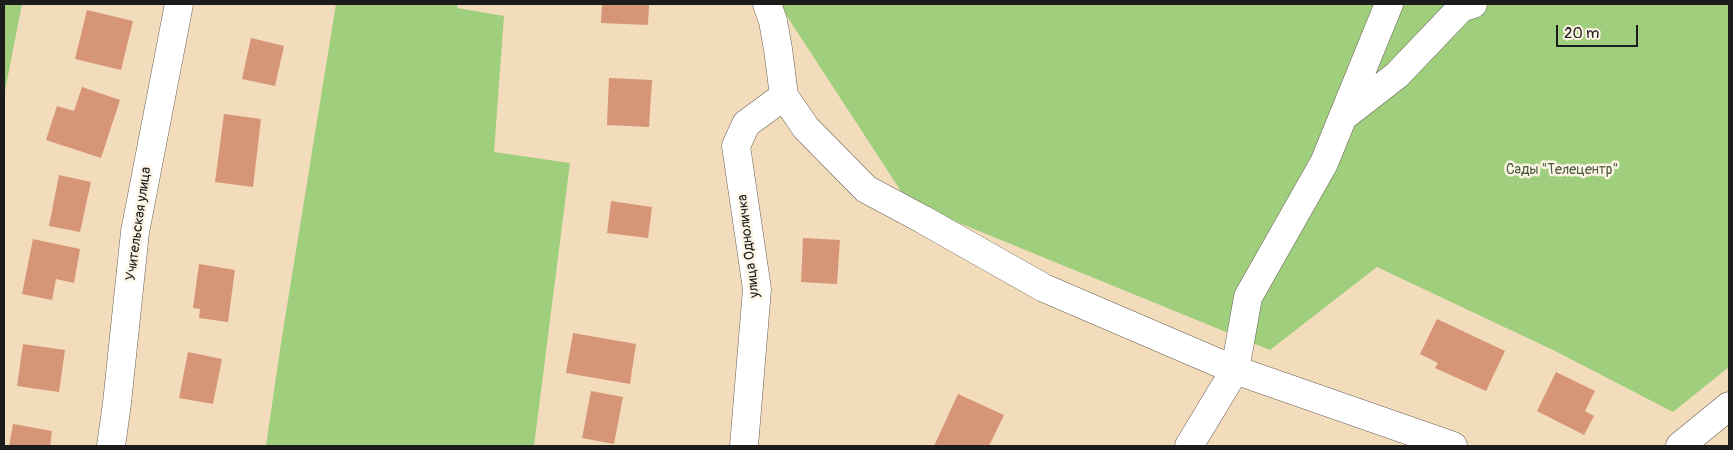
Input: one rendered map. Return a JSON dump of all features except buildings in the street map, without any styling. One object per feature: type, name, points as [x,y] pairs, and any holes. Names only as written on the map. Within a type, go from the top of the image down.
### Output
[{"type":"street","name":"Учительская улица","points":[[111,446],[118,403],[135,232],[179,4]]},
{"type":"street","points":[[767,4],[778,49],[784,96],[806,128],[866,189],[1044,288],[1235,370],[1453,446]]},
{"type":"street","points":[[1189,446],[1235,370],[1248,297],[1324,163],[1389,4]]},
{"type":"street","points":[[1343,117],[1397,76],[1461,8],[1473,4]]},
{"type":"street","name":"улица Одноличка","points":[[744,446],[757,289],[736,146],[746,124],[784,96]]},
{"type":"street","points":[[1680,446],[1729,406]]},
{"type":"green space","points":[[4,4],[22,4],[4,96]]},
{"type":"green space","points":[[336,4],[458,4],[457,8],[504,16],[494,152],[570,163],[534,446],[266,446]]},
{"type":"green space","name":"Сады \"Телецентр\"","points":[[779,4],[1729,4],[1729,367],[1673,412],[1555,351],[1377,267],[1270,350],[908,202]]}]
